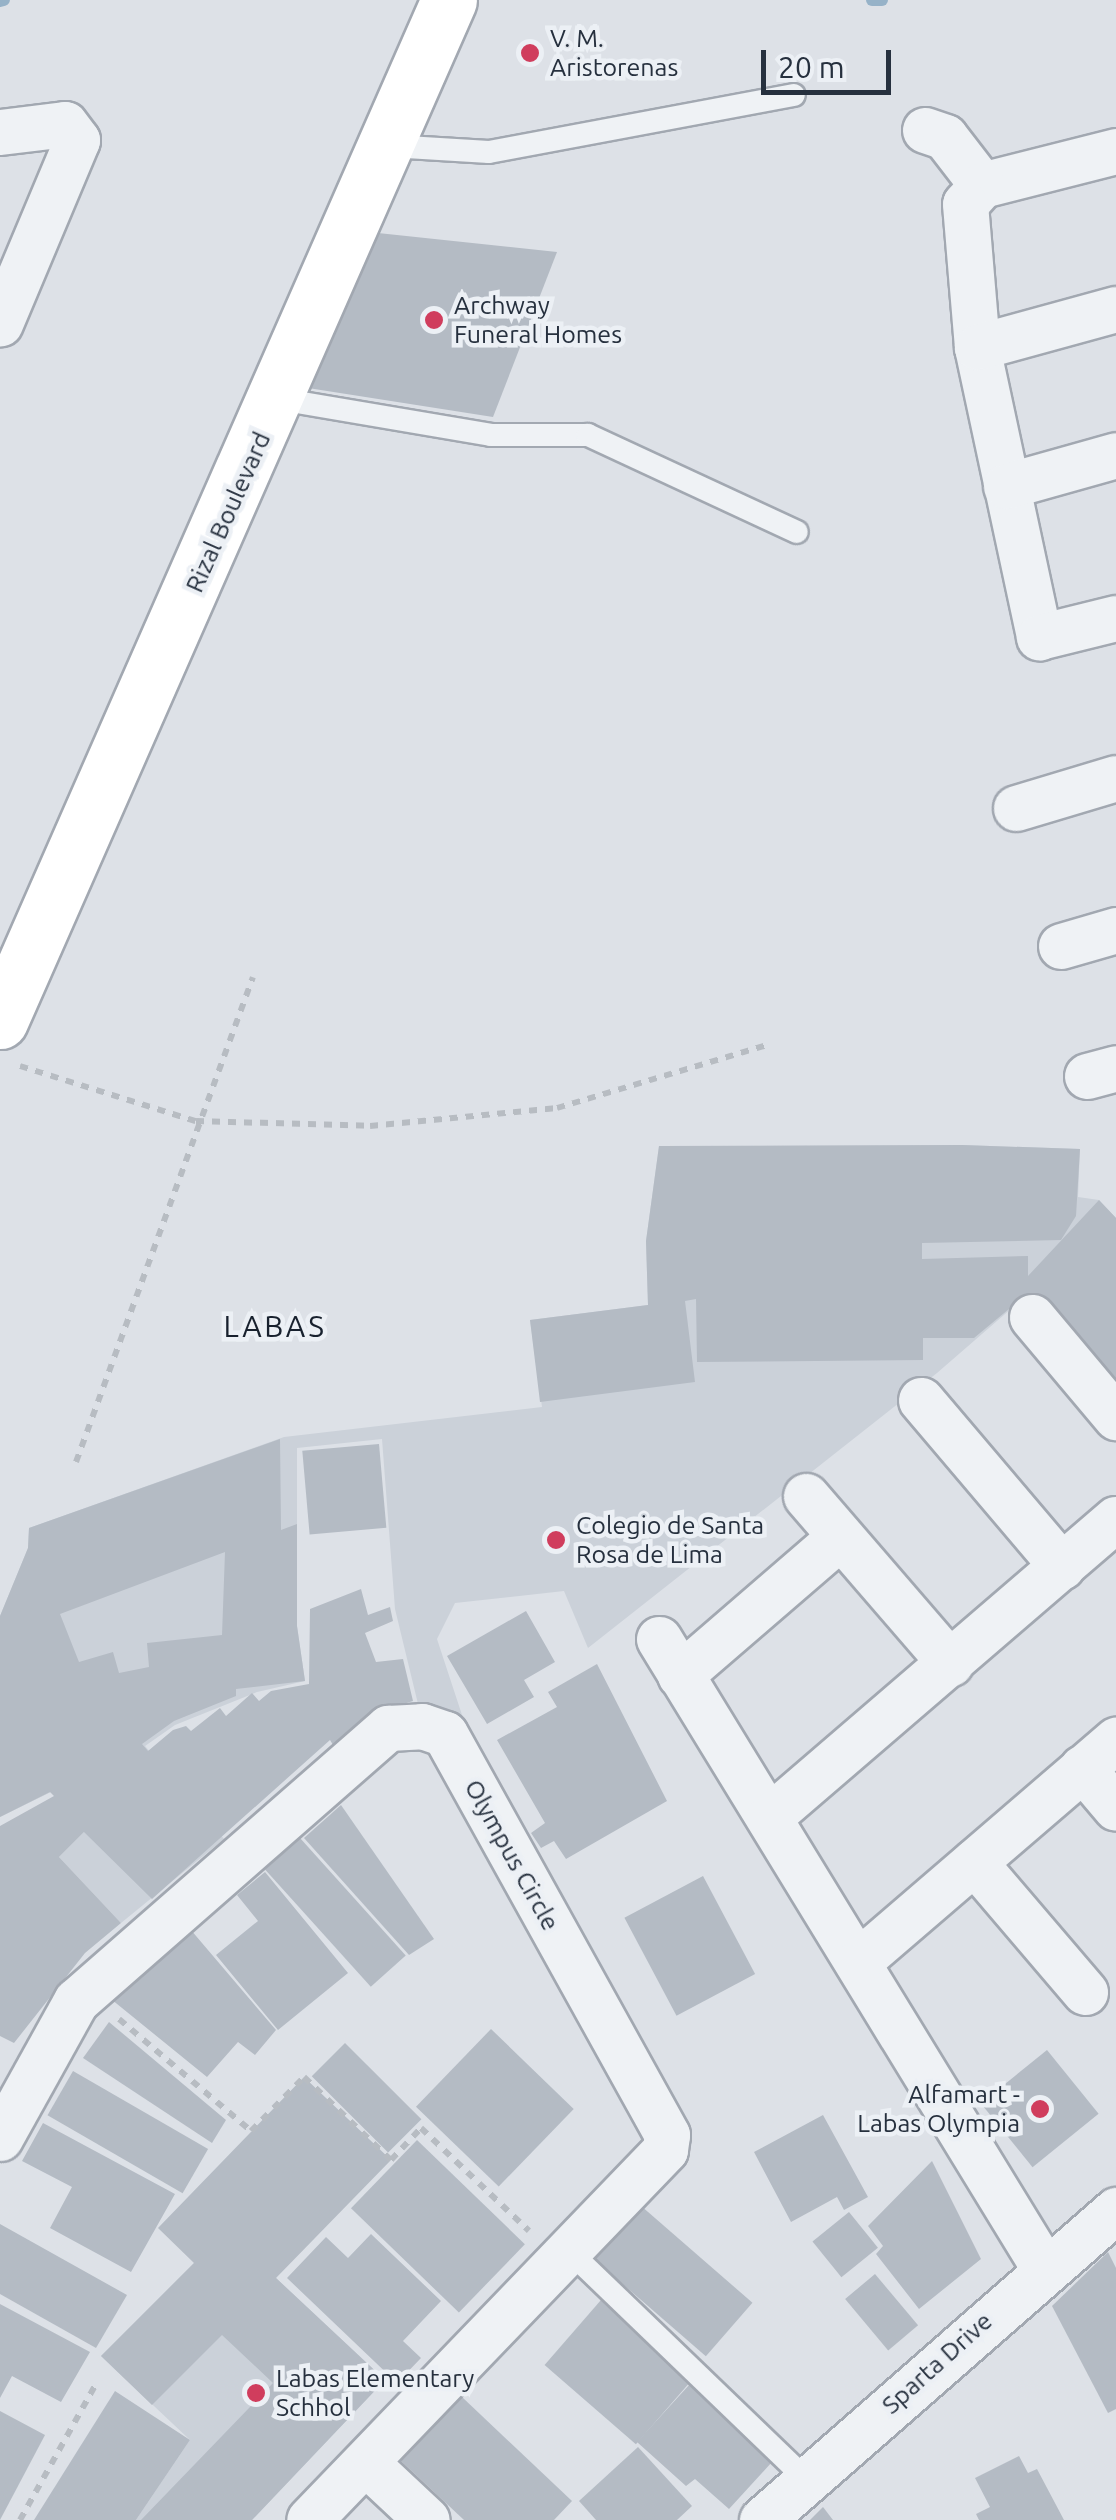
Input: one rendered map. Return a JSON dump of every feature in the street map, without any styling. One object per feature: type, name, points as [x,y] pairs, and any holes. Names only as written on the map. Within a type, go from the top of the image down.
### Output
[{"type":"main road","name":"Rizal Boulevard","points":[[0,1029],[390,146],[450,0]]},
{"type":"street","points":[[0,132],[64,124],[77,140],[0,323]]},
{"type":"street","points":[[926,130],[945,137],[982,185]]},
{"type":"street","points":[[1116,151],[982,185],[965,204],[977,347],[1039,637],[1116,618]]},
{"type":"street","points":[[977,347],[1116,309]]},
{"type":"street","points":[[1006,486],[1116,454]]},
{"type":"street","points":[[1016,808],[1116,778]]},
{"type":"street","points":[[1060,946],[1116,930]]},
{"type":"street","points":[[1032,1317],[1116,1417]]},
{"type":"street","points":[[921,1400],[1062,1566]]},
{"type":"street","points":[[806,1496],[950,1662]]},
{"type":"street","points":[[768,1817],[1116,1519]]},
{"type":"street","points":[[840,1538],[670,1657],[860,1960],[1044,2268]]},
{"type":"street","name":"Olympus Circle","points":[[0,2138],[87,1992],[388,1728],[422,1726],[445,1734],[666,2135],[666,2150],[310,2520]]},
{"type":"street","points":[[860,1960],[1099,1754],[1116,1808]]},
{"type":"street","points":[[974,1862],[1085,1992]]},
{"type":"street","name":"Sparta Drive","points":[[762,2520],[1044,2268],[1116,2210]]},
{"type":"street","points":[[366,2463],[427,2520]]},
{"type":"lane","points":[[390,146],[489,152],[794,96]]},
{"type":"lane","points":[[278,399],[492,435],[588,435],[797,532]]},
{"type":"lane","points":[[563,2254],[806,2479]]},
{"type":"path","points":[[76,1462],[196,1121],[253,977]]},
{"type":"path","points":[[0,1029],[196,1121],[370,1126],[558,1108],[770,1044]]},
{"type":"path","points":[[87,1992],[251,2131],[304,2077],[391,2160],[421,2128],[563,2254]]},
{"type":"path","points":[[20,2520],[97,2382]]},
{"type":"shaded area","name":"Colegio de Santa Rosa de Lima","points":[[962,1145],[1080,1149],[1078,1197],[1099,1200],[1116,1218],[937,1373],[588,1648],[564,1591],[455,1603],[437,1639],[462,1715],[418,1704],[395,1609],[382,1439],[297,1448],[297,1626],[305,1681],[257,1692],[175,1725],[145,1746],[224,1839],[121,1923],[59,1857],[84,1832],[51,1792],[0,1817],[0,1616],[28,1548],[29,1528],[284,1437],[542,1407],[530,1320],[648,1305],[646,1241],[659,1146]]},
{"type":"shaded area","name":"Labas Elementary Schhol","points":[[194,2263],[244,2311],[276,2278],[385,2380],[252,2520],[136,2520],[190,2440],[101,2356]]},
{"type":"building","name":"Archway Funeral Homes","points":[[378,233],[557,252],[493,417],[308,388]]},
{"type":"building","points":[[962,1145],[1080,1149],[1076,1216],[1061,1240],[922,1243],[922,1259],[1028,1256],[1028,1276],[1099,1200],[1116,1218],[1116,1405],[1026,1295],[974,1338],[923,1338],[923,1360],[697,1362],[696,1299],[685,1301],[695,1382],[540,1402],[530,1320],[648,1305],[646,1241],[659,1146]]},
{"type":"building","points":[[280,1439],[281,1530],[297,1524],[297,1626],[305,1681],[236,1689],[236,1696],[174,1721],[142,1744],[148,1751],[173,1730],[186,1726],[191,1731],[220,1708],[226,1716],[252,1693],[259,1701],[271,1691],[309,1684],[310,1609],[361,1589],[368,1615],[390,1607],[393,1621],[365,1633],[376,1662],[403,1659],[413,1701],[377,1712],[333,1745],[330,1740],[152,1899],[84,1832],[59,1857],[121,1923],[85,1953],[14,2043],[0,2036],[0,1826],[54,1796],[50,1792],[0,1817],[0,1616],[28,1548],[29,1528]],"holes":[[[225,1552],[222,1635],[147,1643],[149,1667],[119,1673],[113,1652],[79,1662],[60,1614]]]},
{"type":"building","points":[[379,1444],[386,1528],[310,1534],[302,1451]]},
{"type":"building","points":[[526,1611],[555,1662],[524,1680],[534,1697],[487,1724],[447,1656]]},
{"type":"building","points":[[597,1664],[667,1801],[566,1859],[554,1841],[541,1848],[531,1833],[545,1823],[497,1740],[557,1707],[548,1692]]},
{"type":"building","points":[[341,1805],[434,1939],[409,1955],[304,1838]]},
{"type":"building","points":[[300,1838],[406,1955],[371,1987],[265,1869]]},
{"type":"building","points":[[265,1872],[348,1973],[278,2030],[216,1955],[258,1921],[237,1895]]},
{"type":"building","points":[[703,1876],[755,1974],[677,2016],[624,1918]]},
{"type":"building","points":[[185,1923],[276,2030],[255,2055],[238,2042],[207,2077],[106,1995]]},
{"type":"building","points":[[109,2022],[226,2120],[212,2143],[83,2058]]},
{"type":"building","points":[[491,2029],[574,2109],[499,2187],[416,2107]]},
{"type":"building","points":[[345,2043],[421,2119],[388,2153],[312,2076]]},
{"type":"building","name":"Alfamart - Labas Olympia","points":[[1047,2050],[1099,2114],[1033,2167],[981,2103]]},
{"type":"building","points":[[73,2071],[208,2149],[183,2193],[47,2115]]},
{"type":"building","points":[[304,2077],[391,2160],[276,2278],[385,2380],[252,2520],[141,2520],[273,2383],[222,2335],[152,2405],[101,2356],[194,2263],[158,2228]]},
{"type":"building","points":[[823,2115],[868,2197],[844,2210],[837,2197],[791,2222],[754,2152]]},
{"type":"building","points":[[43,2123],[175,2194],[131,2272],[50,2228],[72,2187],[22,2161]]},
{"type":"building","points":[[417,2140],[525,2244],[459,2313],[351,2208]]},
{"type":"building","points":[[932,2161],[981,2259],[919,2309],[876,2254],[883,2246],[868,2226]]},
{"type":"building","points":[[640,2205],[752,2303],[706,2356],[593,2259]]},
{"type":"building","points":[[849,2212],[878,2248],[841,2277],[812,2242]]},
{"type":"building","points":[[0,2224],[127,2295],[96,2348],[0,2294]]},
{"type":"building","points":[[371,2234],[441,2301],[403,2341],[421,2358],[397,2383],[287,2278],[326,2237],[348,2258]]},
{"type":"building","points":[[1108,2252],[1116,2268],[1116,2409],[1108,2413],[1052,2306]]},
{"type":"building","points":[[875,2274],[918,2325],[888,2350],[845,2299]]},
{"type":"building","points":[[601,2300],[692,2379],[636,2444],[545,2365]]},
{"type":"building","points":[[0,2304],[90,2352],[61,2402],[12,2376],[0,2398]]},
{"type":"building","points":[[690,2384],[772,2462],[729,2509],[695,2479],[686,2486],[637,2442]]},
{"type":"building","points":[[115,2391],[190,2440],[136,2520],[34,2520]]},
{"type":"building","points":[[462,2397],[572,2501],[554,2520],[464,2520],[401,2461]]},
{"type":"building","points":[[0,2411],[45,2435],[0,2520]]},
{"type":"building","points":[[638,2447],[692,2506],[677,2520],[596,2520],[579,2501]]},
{"type":"building","points":[[1019,2456],[1028,2473],[1037,2469],[1064,2520],[979,2520],[976,2514],[990,2507],[975,2478]]},
{"type":"building","points":[[823,2507],[833,2520],[810,2520]]},
{"type":"waterway","points":[[0,1],[4,0]]},
{"type":"waterway","points":[[872,0],[882,0]]},
{"type":"place","name":"V. M. Aristorenas","points":[[530,53]]},
{"type":"place","name":"Archway Funeral Homes","points":[[434,320]]},
{"type":"place","name":"Colegio de Santa Rosa de Lima","points":[[556,1540]]},
{"type":"place","name":"Alfamart - Labas Olympia","points":[[1040,2109]]},
{"type":"place","name":"Labas Elementary Schhol","points":[[256,2393]]},
{"type":"district","name":"LABAS","points":[[275,1326]]}]
